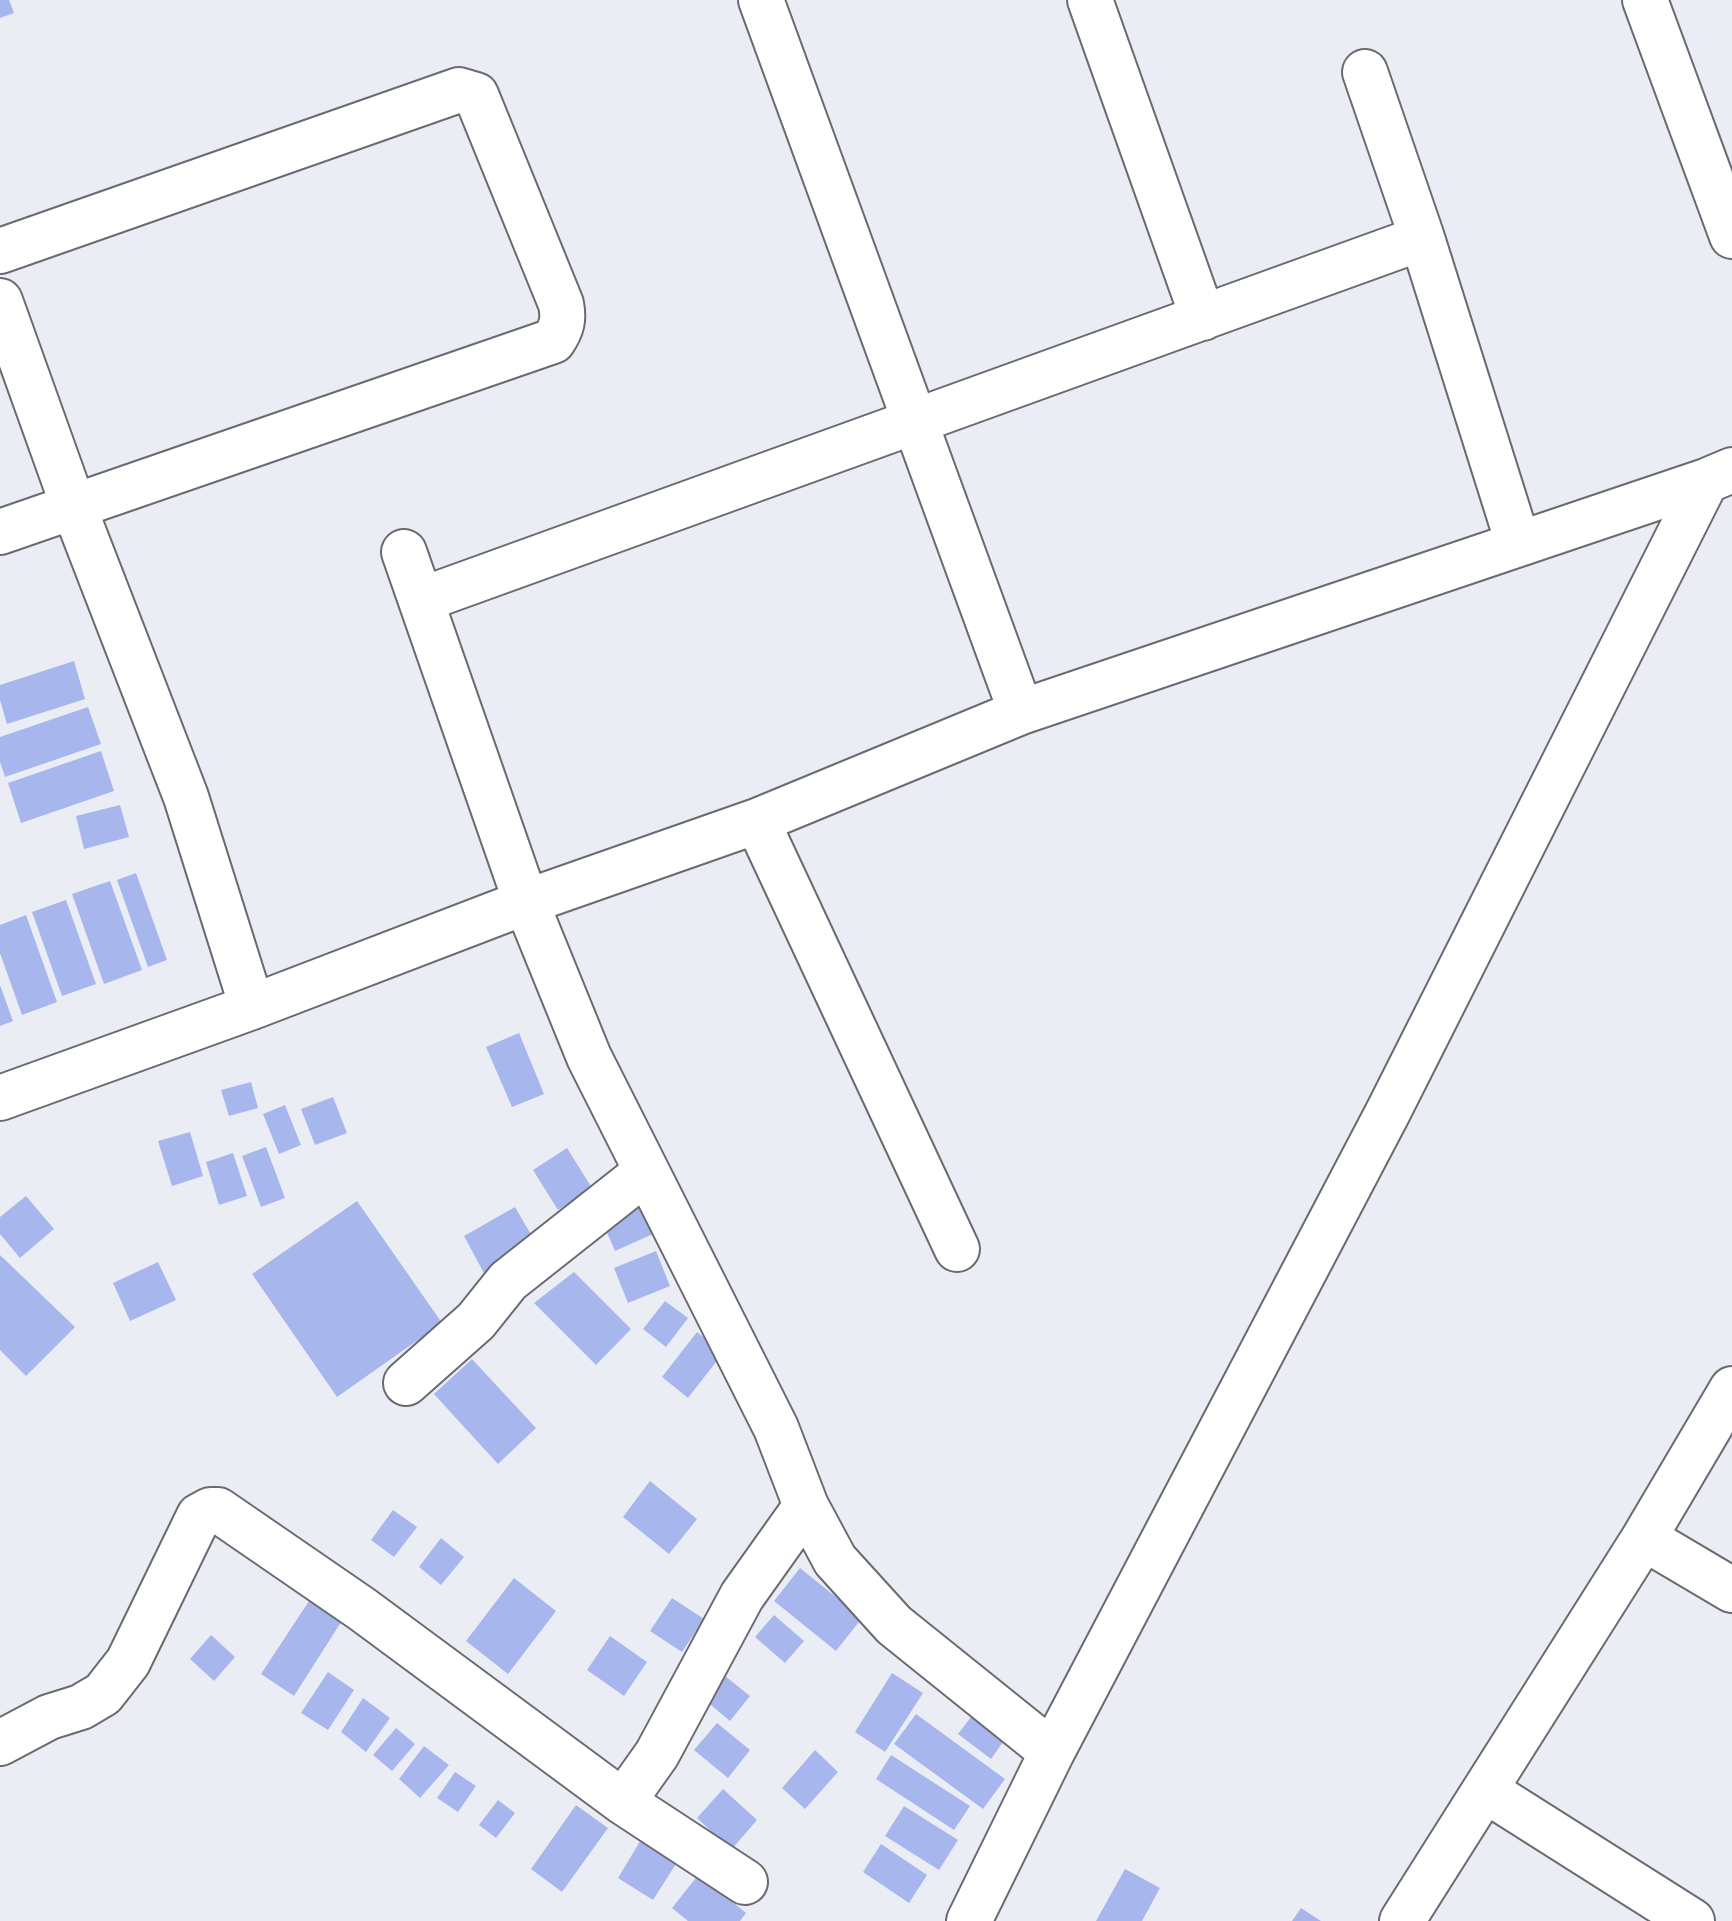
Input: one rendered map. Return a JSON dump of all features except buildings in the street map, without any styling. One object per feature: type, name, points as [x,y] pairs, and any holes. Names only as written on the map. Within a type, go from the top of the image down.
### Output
[{"type":"street","points":[[761,0],[1021,712]]},
{"type":"street","points":[[1090,0],[1203,318]]},
{"type":"street","points":[[1645,0],[1732,236]]},
{"type":"street","points":[[1365,72],[1422,238],[1518,543]]},
{"type":"street","points":[[0,251],[459,90],[476,95],[561,304],[563,318],[561,330],[553,341],[0,532]]},
{"type":"street","points":[[421,600],[1422,238]]},
{"type":"street","points":[[0,301],[73,505],[186,797],[252,1007]]},
{"type":"street","points":[[0,1098],[252,1007],[526,902],[757,821],[1021,712],[1719,476]]},
{"type":"street","points":[[969,1921],[1052,1752],[1719,476]]},
{"type":"street","points":[[404,552],[526,902],[589,1057],[776,1428],[806,1506],[835,1560],[894,1625],[1052,1752]]},
{"type":"street","points":[[757,821],[957,1249]]},
{"type":"street","points":[[406,1383],[476,1321],[508,1281],[646,1172]]},
{"type":"street","points":[[1402,1921],[1644,1538],[1732,1389]]},
{"type":"street","points":[[623,1802],[657,1754],[742,1596],[806,1506]]},
{"type":"street","points":[[0,1743],[49,1717],[81,1707],[103,1694],[128,1662],[199,1516],[210,1510],[218,1510],[362,1609],[623,1802],[745,1882]]},
{"type":"street","points":[[1644,1538],[1732,1590]]},
{"type":"street","points":[[1485,1790],[1692,1921]]}]
